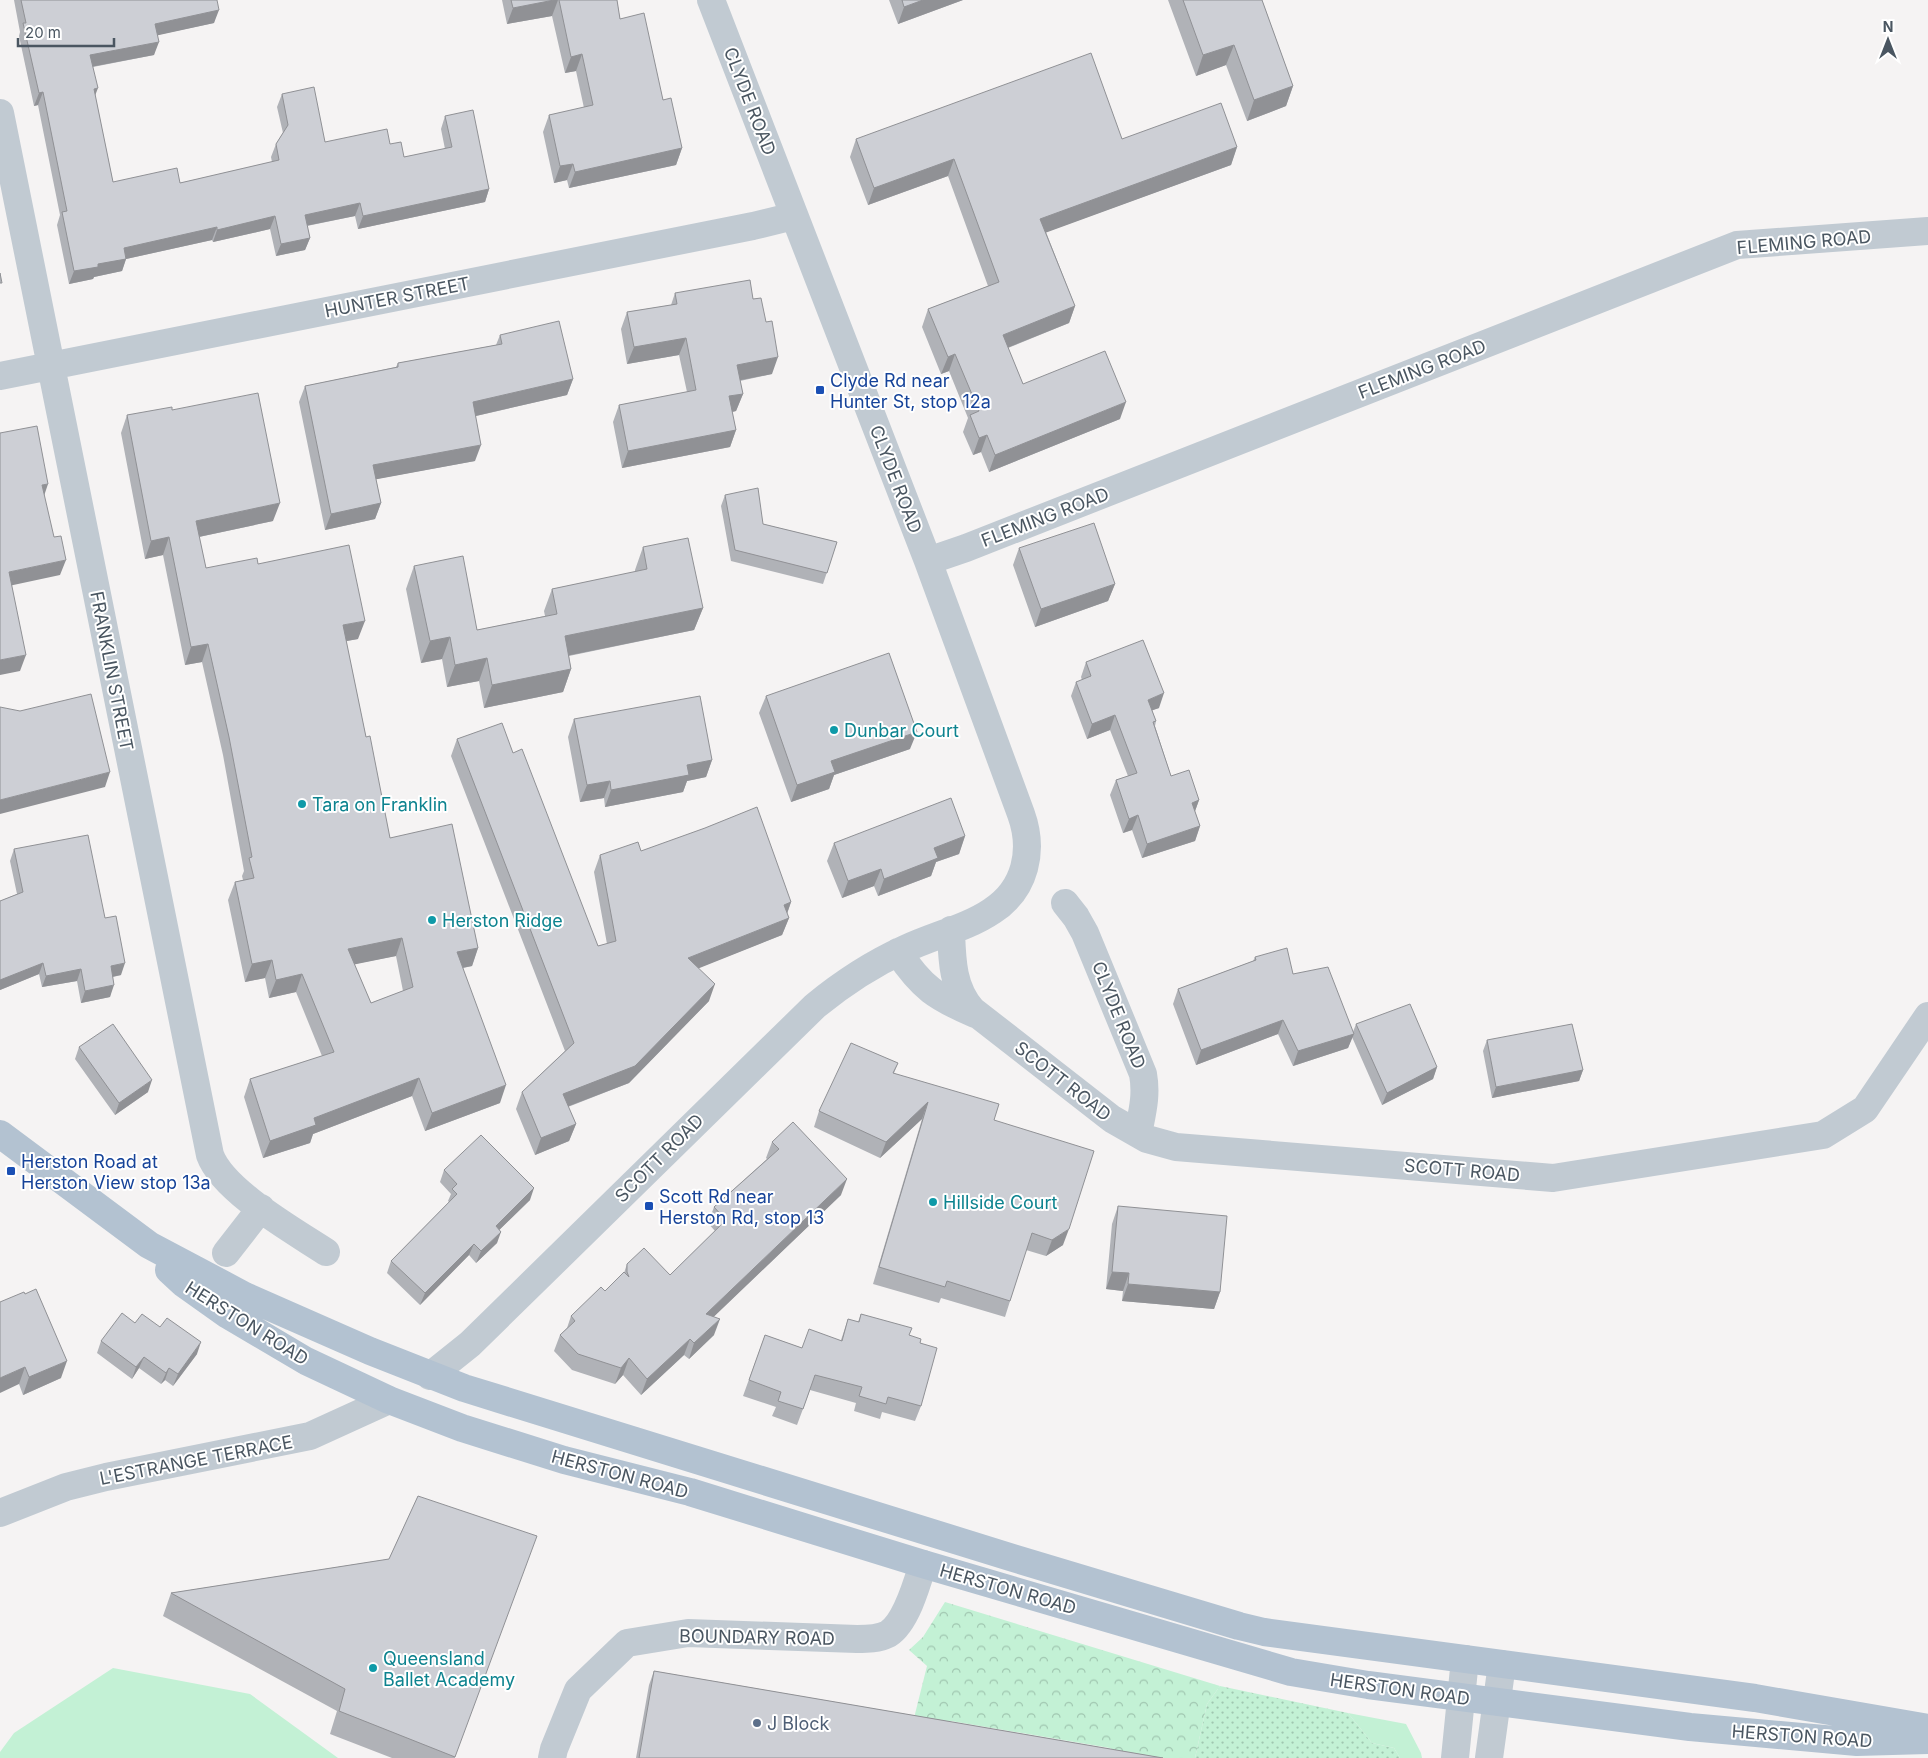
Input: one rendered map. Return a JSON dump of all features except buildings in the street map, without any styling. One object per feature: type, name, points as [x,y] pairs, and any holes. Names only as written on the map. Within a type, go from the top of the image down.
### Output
[{"type":"main road","name":"HERSTON ROAD","points":[[0,1134],[150,1246],[245,1296],[430,1376],[500,1400],[751,1478],[1254,1630],[1755,1698],[1928,1728]]},
{"type":"main road","name":"HERSTON ROAD","points":[[150,1246],[164,1264],[183,1283],[228,1315],[306,1361],[389,1400],[462,1428],[564,1460],[690,1492],[923,1564],[1291,1672],[1334,1680],[1670,1725],[1857,1742],[1928,1740]]},
{"type":"main road","points":[[389,1400],[430,1376]]},
{"type":"main road","points":[[751,1478],[789,1505],[876,1532],[923,1564]]},
{"type":"street","name":"CLYDE ROAD","points":[[711,0],[928,561],[1027,832],[1027,855],[1017,884],[1001,905],[979,918]]},
{"type":"street","name":"FRANKLIN STREET","points":[[0,113],[210,1155],[216,1168],[223,1176],[260,1208],[326,1252]]},
{"type":"street","name":"HUNTER STREET","points":[[0,376],[743,228],[794,216]]},
{"type":"street","name":"FLEMING ROAD","points":[[928,561],[1737,245],[1928,232]]},
{"type":"street","name":"CLYDE ROAD","points":[[1065,902],[1076,917],[1084,933],[1143,1074],[1145,1103],[1138,1134]]},
{"type":"street","name":"SCOTT ROAD","points":[[430,1376],[470,1344],[815,1006],[851,978],[898,952],[979,918]]},
{"type":"street","name":"SCOTT ROAD","points":[[951,930],[952,958],[956,984],[967,1004],[978,1016],[1112,1119],[1138,1134],[1176,1147],[1553,1178],[1823,1135],[1865,1109],[1928,1016]]},
{"type":"street","name":"SCOTT ROAD","points":[[898,952],[916,977],[933,993],[978,1016]]},
{"type":"street","points":[[226,1253],[260,1208]]},
{"type":"street","name":"L'ESTRANGE TERRACE","points":[[0,1513],[66,1488],[106,1477],[310,1436],[389,1400]]},
{"type":"street","name":"BOUNDARY ROAD","points":[[552,1758],[578,1690],[627,1643],[688,1634],[857,1639],[882,1636],[893,1630],[901,1620],[923,1564]]},
{"type":"street","points":[[1456,1758],[1460,1697],[1465,1659]]},
{"type":"street","points":[[1489,1758],[1502,1664]]},
{"type":"green space","points":[[945,1602],[1220,1686],[1207,1704],[1195,1758],[1125,1758],[1110,1748],[951,1721],[940,1726],[911,1730],[927,1666],[909,1650],[923,1637]]},
{"type":"green space","points":[[113,1668],[250,1694],[338,1758],[0,1758],[0,1752],[14,1733]]},
{"type":"green space","points":[[1220,1686],[1348,1713],[1372,1743],[1394,1748],[1400,1758],[1195,1758],[1207,1704]]},
{"type":"green space","points":[[1348,1713],[1406,1724],[1422,1758],[1400,1758],[1394,1748],[1372,1743]]},
{"type":"place","name":"Clyde Rd near Hunter St, stop 12a","points":[[820,390]]},
{"type":"place","name":"Dunbar Court","points":[[834,730]]},
{"type":"place","name":"Tara on Franklin","points":[[302,804]]},
{"type":"place","name":"Herston Ridge","points":[[432,920]]},
{"type":"place","name":"Herston Road at Herston View stop 13a","points":[[11,1171]]},
{"type":"place","name":"Hillside Court","points":[[933,1202]]},
{"type":"place","name":"Scott Rd near Herston Rd, stop 13","points":[[649,1206]]},
{"type":"place","name":"Queensland Ballet Academy","points":[[373,1668]]},
{"type":"place","name":"J Block","points":[[757,1723]]}]
